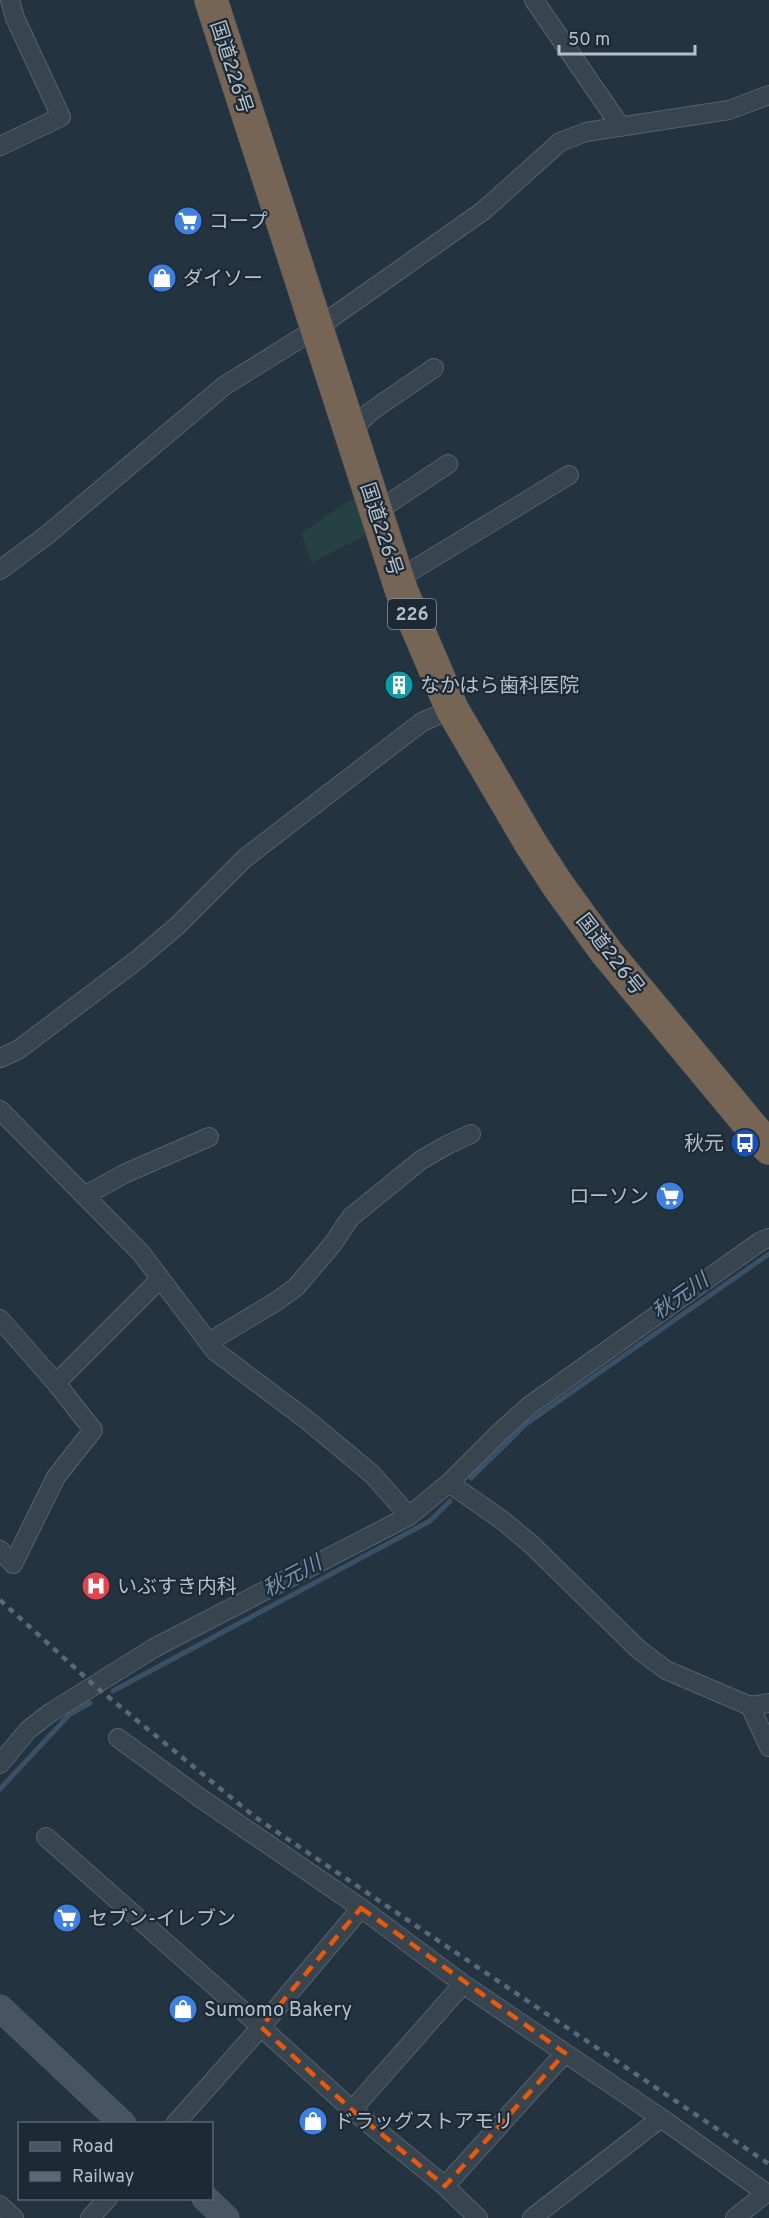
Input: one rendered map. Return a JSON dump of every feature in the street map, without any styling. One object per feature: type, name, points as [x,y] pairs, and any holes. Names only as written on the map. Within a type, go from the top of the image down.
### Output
[{"type":"highway","name":"国道226号","points":[[211,0],[398,579],[452,709],[559,888],[607,952],[769,1148]]},
{"type":"street","points":[[0,146],[61,117],[8,22],[10,0]]},
{"type":"street","points":[[534,0],[621,127]]},
{"type":"street","points":[[0,570],[47,535],[224,386],[317,328],[483,211],[560,142],[586,132],[729,110],[769,95]]},
{"type":"street","points":[[350,432],[370,412],[434,368]]},
{"type":"street","points":[[376,512],[448,464]]},
{"type":"street","points":[[398,579],[568,475]]},
{"type":"street","points":[[0,1058],[18,1050],[137,960],[177,926],[245,858],[422,722],[452,709]]},
{"type":"street","points":[[0,1110],[141,1253],[215,1351],[307,1420],[372,1474],[409,1516]]},
{"type":"street","points":[[209,1342],[296,1287],[321,1259],[351,1217],[421,1160],[471,1134]]},
{"type":"street","points":[[84,1196],[126,1173],[209,1137]]},
{"type":"street","points":[[0,1764],[28,1730],[154,1648],[409,1516],[449,1483],[530,1406],[600,1358],[677,1300],[761,1241],[769,1238]]},
{"type":"street","points":[[56,1383],[160,1279]]},
{"type":"street","points":[[0,1319],[56,1383],[93,1430],[56,1477],[13,1564],[0,1550]]},
{"type":"street","points":[[449,1483],[502,1520],[532,1545],[638,1649],[666,1670],[750,1706],[769,1703]]},
{"type":"street","points":[[750,1706],[769,1746]]},
{"type":"street","points":[[118,1738],[360,1908],[463,1984],[661,2118],[766,2193],[735,2218]]},
{"type":"street","points":[[46,1837],[352,2110],[445,2186],[478,2218]]},
{"type":"street","points":[[177,2122],[261,2027],[360,1908]]},
{"type":"street","points":[[352,2110],[463,1984]]},
{"type":"street","points":[[0,2008],[121,2122]]},
{"type":"street","points":[[445,2186],[565,2053]]},
{"type":"street","points":[[532,2218],[661,2118]]},
{"type":"street","points":[[90,2218],[107,2200]]},
{"type":"street","points":[[206,2200],[226,2218]]},
{"type":"street","points":[[0,2205],[14,2218]]},
{"type":"highlighted area","points":[[361,1908],[565,2053],[445,2186],[352,2110],[261,2027]]},
{"type":"green space","points":[[357,499],[369,533],[312,563],[301,533],[348,501]]},
{"type":"waterway","name":"秋元川","points":[[471,1478],[526,1424],[769,1254]]},
{"type":"waterway","name":"秋元川","points":[[113,1691],[430,1521],[450,1501]]},
{"type":"waterway","name":"秋元川","points":[[0,1789],[70,1714],[90,1703]]},
{"type":"railway","points":[[0,1600],[95,1686],[255,1817],[769,2164]]},
{"type":"place","name":"コープ","points":[[188,221]]},
{"type":"place","name":"ダイソー","points":[[162,278]]},
{"type":"place","name":"なかはら歯科医院","points":[[399,685]]},
{"type":"place","name":"秋元","points":[[745,1143]]},
{"type":"place","name":"ローソン","points":[[670,1196]]},
{"type":"place","name":"いぶすき内科","points":[[96,1586]]},
{"type":"place","name":"セブン-イレブン","points":[[67,1918]]},
{"type":"place","name":"Sumomo Bakery","points":[[183,2009]]},
{"type":"place","name":"ドラッグストアモリ","points":[[313,2121]]}]
